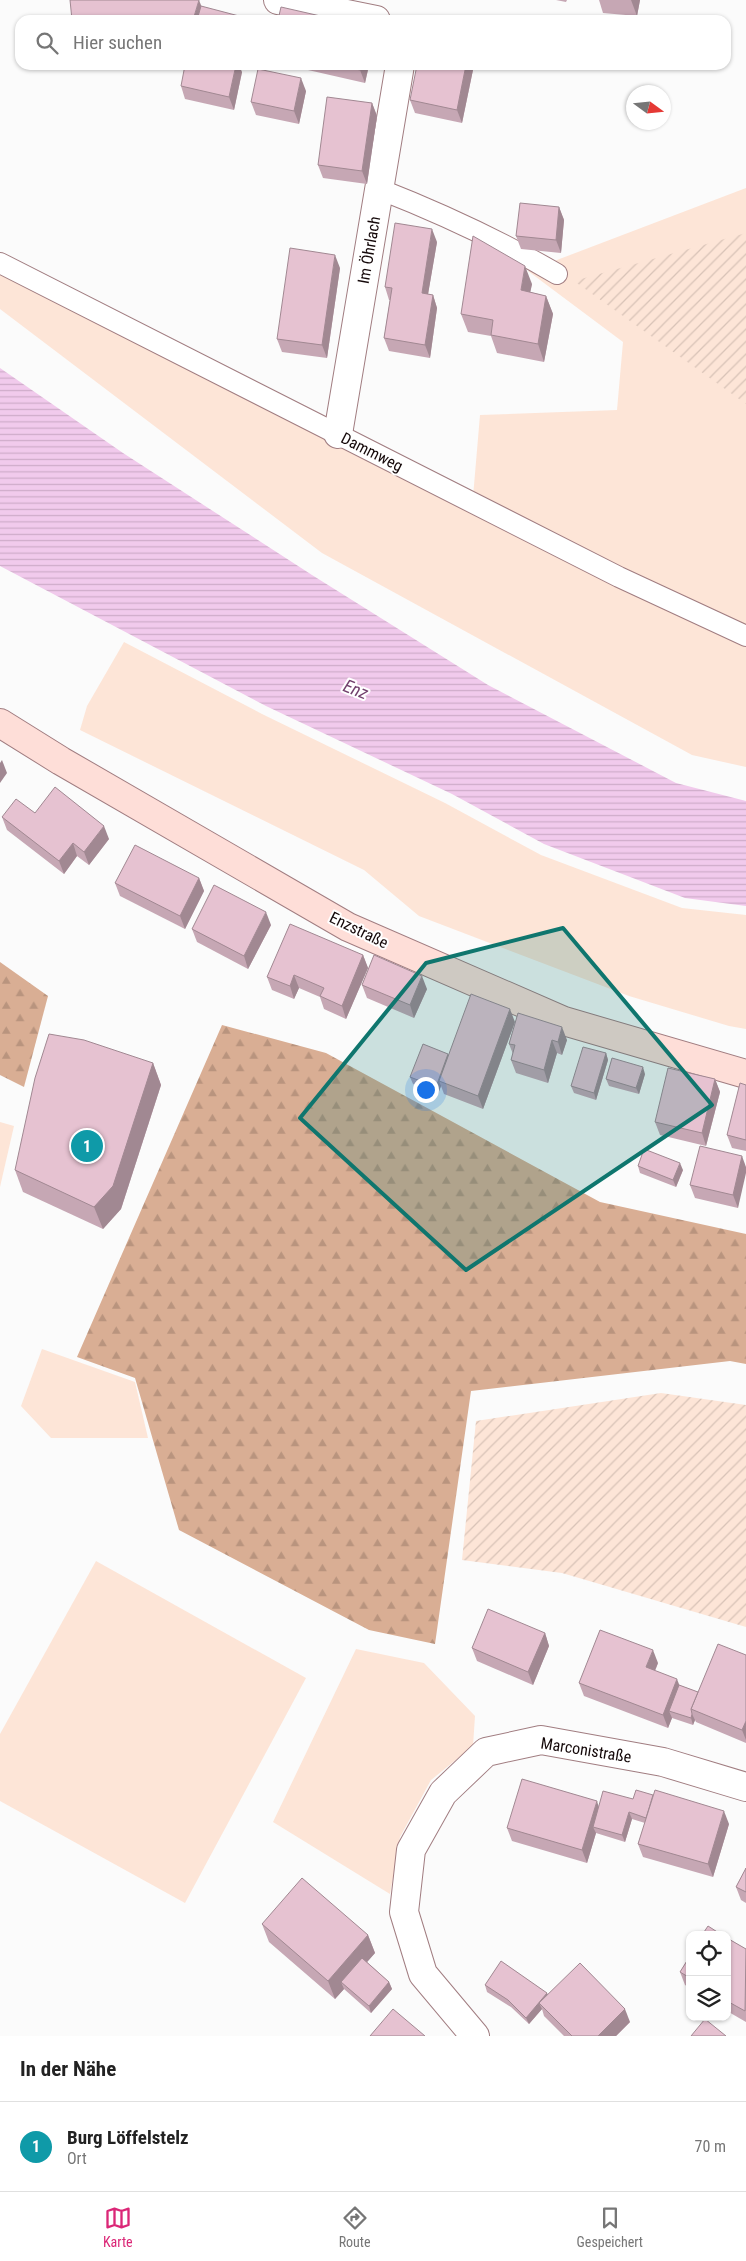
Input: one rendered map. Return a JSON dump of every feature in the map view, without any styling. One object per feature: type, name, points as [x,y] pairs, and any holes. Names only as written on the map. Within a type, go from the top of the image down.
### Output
[{"type":"main road","name":"Enzstraße","points":[[0,723],[61,761],[348,927],[564,1021],[746,1074]]},
{"type":"street","points":[[278,0],[352,15]]},
{"type":"street","name":"Im Öhrlach","points":[[338,434],[399,70]]},
{"type":"street","name":"Marconistraße","points":[[475,2036],[423,1974],[404,1912],[411,1850],[442,1793],[486,1752],[541,1740],[663,1762],[746,1787]]},
{"type":"lane","points":[[379,189],[444,214],[508,245],[557,274]]},
{"type":"lane","name":"Dammweg","points":[[0,263],[619,577],[746,636]]},
{"type":"highlighted area","points":[[563,928],[712,1105],[466,1270],[300,1118],[426,963]]},
{"type":"shaded area","points":[[746,188],[746,767],[692,755],[322,553],[0,309],[0,270],[473,497],[480,415],[617,410],[623,342],[528,271]]},
{"type":"shaded area","points":[[746,233],[746,404],[574,281]]},
{"type":"shaded area","points":[[124,642],[262,714],[445,803],[541,855],[682,908],[746,915],[746,1029],[729,1026],[629,996],[419,916],[364,870],[80,730],[87,706]]},
{"type":"shaded area","points":[[0,1122],[14,1126],[0,1187]]},
{"type":"shaded area","points":[[42,1349],[135,1382],[148,1438],[51,1438],[21,1406]]},
{"type":"shaded area","points":[[661,1393],[746,1405],[746,1627],[562,1573],[462,1560],[476,1421]]},
{"type":"shaded area","points":[[96,1561],[306,1678],[185,1903],[0,1801],[0,1734]]},
{"type":"shaded area","points":[[356,1649],[424,1663],[475,1716],[473,1746],[431,1780],[400,1837],[390,1894],[273,1822]]},
{"type":"green space","points":[[0,962],[48,996],[24,1087],[0,1075]]},
{"type":"green space","points":[[222,1025],[326,1053],[600,1202],[746,1234],[746,1364],[730,1361],[471,1391],[435,1644],[369,1630],[179,1530],[135,1378],[77,1357]]},
{"type":"water","name":"Enz","points":[[0,368],[123,453],[312,575],[488,685],[676,783],[746,801],[746,906],[685,898],[544,844],[452,794],[266,706],[0,566]]},
{"type":"building","points":[[70,0],[199,0],[194,15],[72,15]]},
{"type":"building","points":[[201,6],[235,15],[198,15]]},
{"type":"building","points":[[281,7],[316,15],[279,15]]},
{"type":"building","points":[[184,70],[235,70],[229,97],[181,86]]},
{"type":"building","points":[[258,70],[301,78],[294,111],[251,102]]},
{"type":"building","points":[[416,70],[465,70],[457,110],[410,100]]},
{"type":"building","points":[[327,97],[372,103],[362,171],[318,165]]},
{"type":"building","points":[[520,203],[559,207],[556,240],[516,236]]},
{"type":"building","points":[[395,223],[432,229],[422,293],[433,295],[425,345],[384,338],[392,288],[385,287]]},
{"type":"building","points":[[473,236],[525,266],[521,290],[546,296],[538,344],[491,335],[493,320],[461,314]]},
{"type":"building","points":[[290,248],[335,255],[322,345],[277,339]]},
{"type":"building","points":[[55,787],[104,826],[84,852],[73,843],[59,861],[2,817],[16,799],[35,813]]},
{"type":"building","points":[[135,845],[199,878],[180,916],[115,883]]},
{"type":"building","points":[[214,885],[266,912],[244,956],[192,929]]},
{"type":"building","points":[[290,924],[363,955],[342,1006],[320,996],[324,988],[294,975],[290,986],[267,977]]},
{"type":"building","points":[[374,955],[422,976],[410,1005],[362,985]]},
{"type":"building","points":[[471,994],[510,1009],[478,1096],[439,1081]]},
{"type":"building","points":[[518,1013],[562,1027],[558,1042],[552,1040],[544,1070],[511,1060],[515,1045],[509,1044]]},
{"type":"building","points":[[49,1034],[84,1040],[153,1063],[113,1186],[94,1207],[15,1170],[35,1078]]},
{"type":"building","points":[[423,1044],[448,1054],[436,1087],[410,1077]]},
{"type":"building","points":[[583,1047],[606,1053],[594,1093],[571,1086]]},
{"type":"building","points":[[612,1058],[643,1067],[636,1088],[606,1079]]},
{"type":"building","points":[[668,1068],[715,1079],[702,1133],[655,1122]]},
{"type":"building","points":[[740,1083],[746,1085],[746,1140],[727,1135]]},
{"type":"building","points":[[700,1146],[742,1156],[733,1195],[690,1185]]},
{"type":"building","points":[[644,1149],[680,1163],[673,1180],[638,1166]]},
{"type":"building","points":[[488,1609],[545,1633],[528,1672],[472,1648]]},
{"type":"building","points":[[600,1630],[653,1650],[646,1667],[677,1679],[663,1715],[579,1683]]},
{"type":"building","points":[[718,1644],[746,1655],[746,1721],[742,1730],[691,1709]]},
{"type":"building","points":[[679,1685],[698,1692],[691,1709],[691,1718],[669,1711]]},
{"type":"building","points":[[522,1779],[597,1801],[582,1850],[507,1828]]},
{"type":"building","points":[[636,1790],[653,1795],[646,1818],[629,1812],[622,1835],[593,1827],[603,1791],[633,1799]]},
{"type":"building","points":[[655,1790],[724,1811],[708,1864],[638,1844]]},
{"type":"building","points":[[746,1868],[746,1892],[736,1887]]},
{"type":"building","points":[[302,1878],[368,1935],[328,1981],[262,1924]]},
{"type":"building","points":[[708,1926],[716,1931],[705,1931]]},
{"type":"building","points":[[731,1940],[746,1949],[745,2011],[731,2003]]},
{"type":"building","points":[[362,1958],[389,1982],[369,2006],[341,1982]]},
{"type":"building","points":[[501,1961],[547,1993],[526,2018],[508,2000],[485,1985]]},
{"type":"building","points":[[686,1962],[686,1976],[680,1972]]},
{"type":"building","points":[[580,1963],[625,2009],[598,2036],[572,2036],[539,2003]]},
{"type":"building","points":[[393,2009],[425,2036],[370,2036]]},
{"type":"building","points":[[703,2021],[707,2021],[726,2036],[691,2036]]},
{"type":"place","name":"Burg Löffelstelz","points":[[87,1146]]}]
